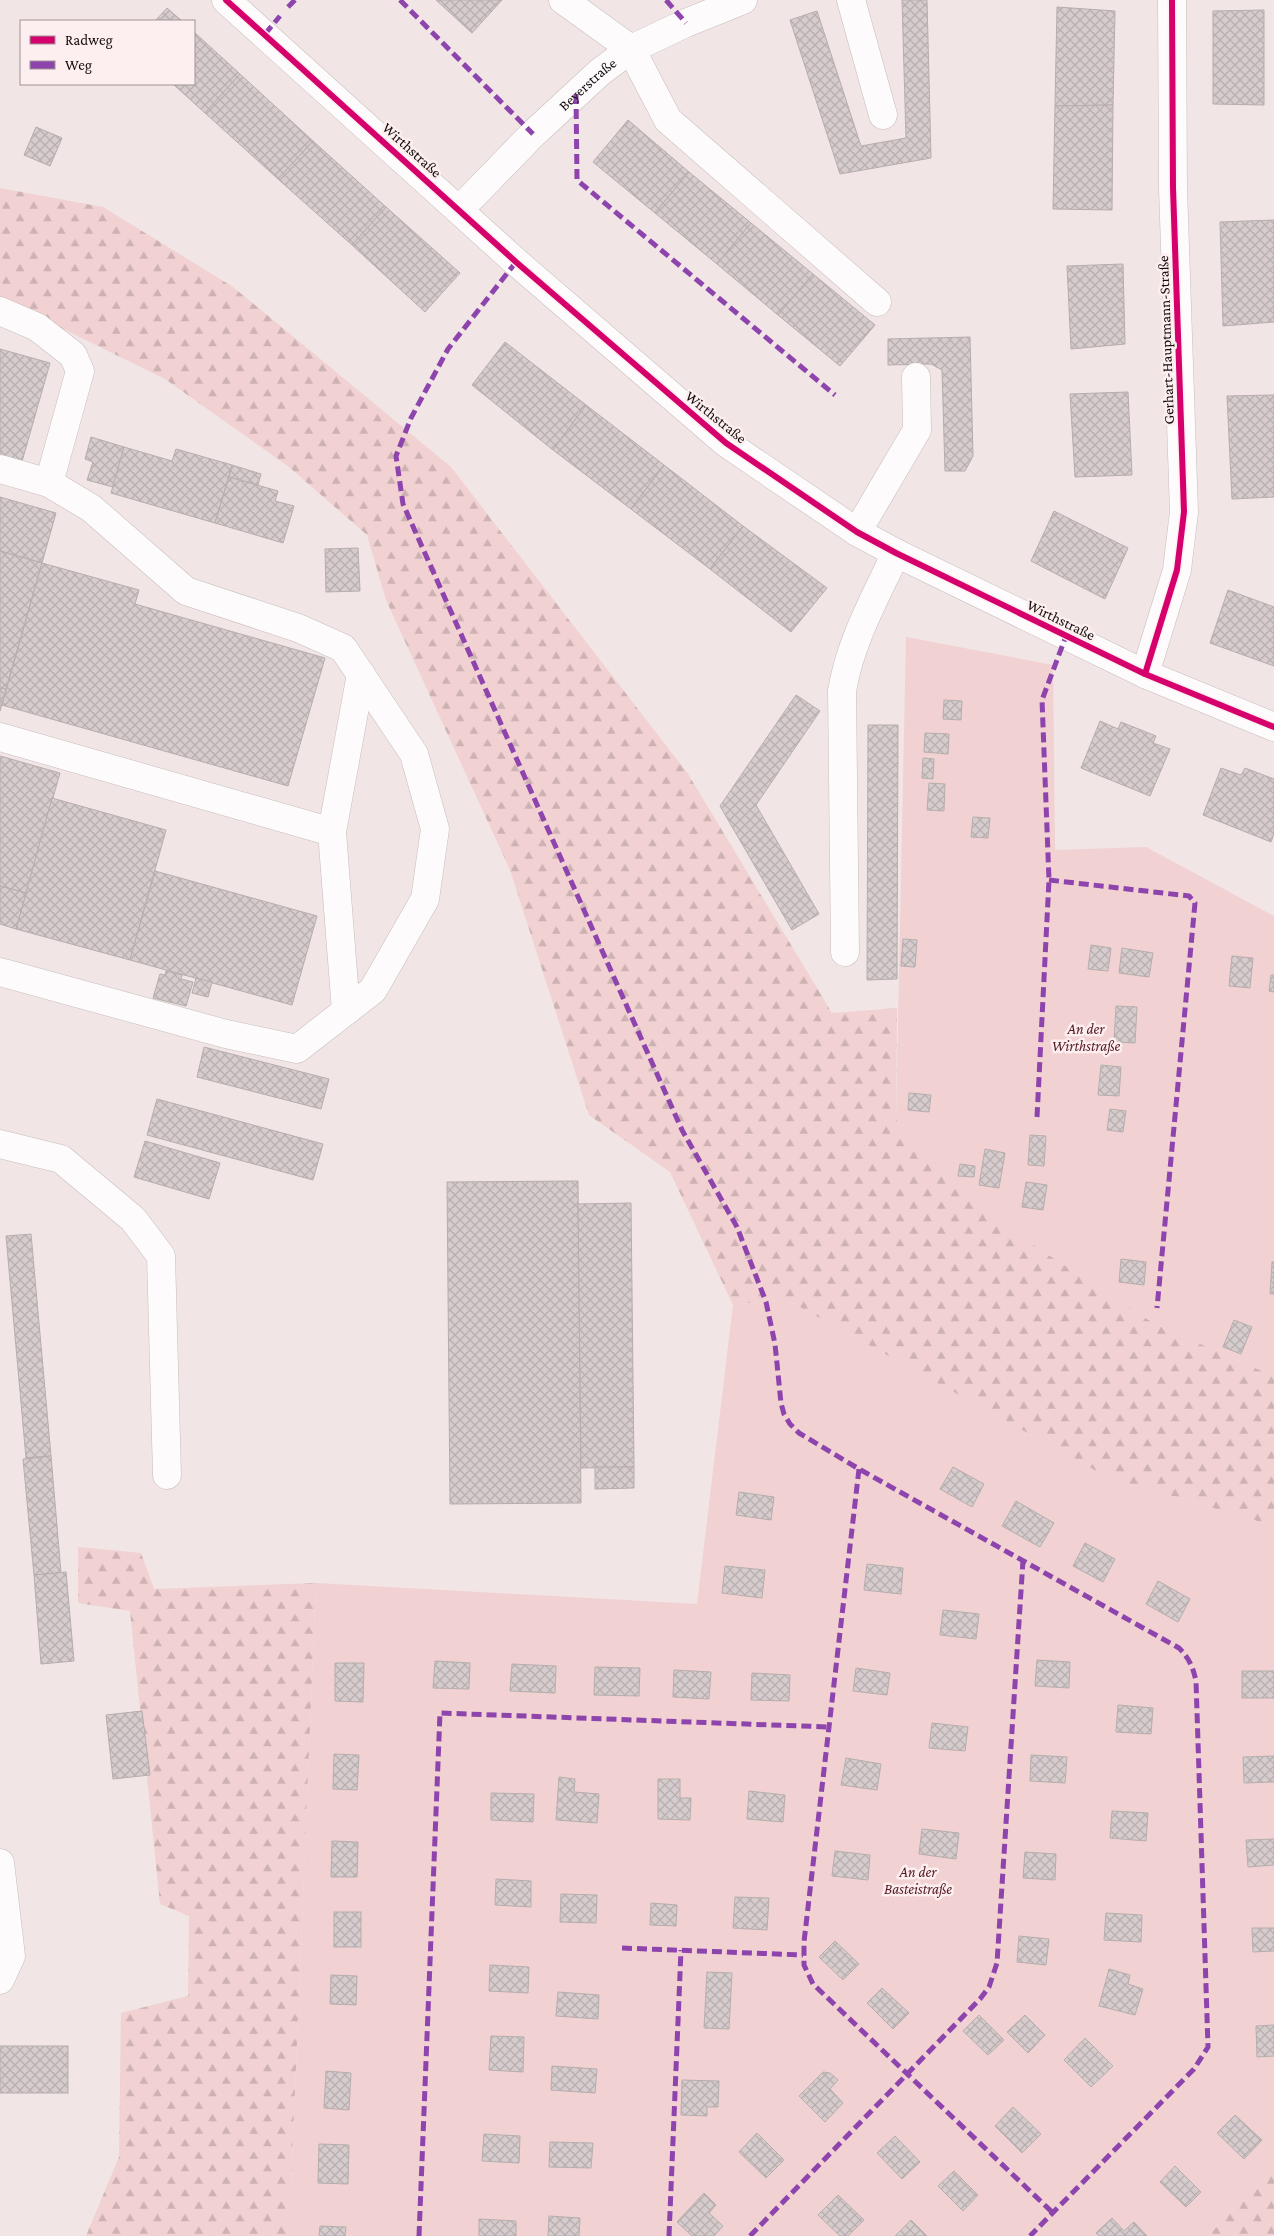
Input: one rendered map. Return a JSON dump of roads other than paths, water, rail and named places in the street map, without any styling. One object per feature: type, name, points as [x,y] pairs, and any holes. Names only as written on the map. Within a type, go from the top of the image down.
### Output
[{"type":"street","name":"Wirthstraße","points":[[226,0],[516,262],[726,443],[857,532],[896,553],[1145,674],[1274,727]]},
{"type":"street","points":[[563,0],[631,49],[668,120],[877,302]]},
{"type":"street","name":"Beyerstraße","points":[[460,210],[547,120],[600,72],[631,49],[686,23],[743,0]]},
{"type":"street","points":[[851,0],[883,115]]},
{"type":"street","name":"Gerhart-Hauptmann-Straße","points":[[1145,674],[1177,570],[1184,512],[1173,188],[1172,0]]},
{"type":"street","points":[[0,311],[37,327],[73,355],[80,371],[50,483]]},
{"type":"street","points":[[857,532],[917,430],[916,377]]},
{"type":"street","points":[[0,469],[50,483],[91,508],[186,591],[298,628],[343,648],[414,754],[435,829],[425,899],[373,990],[297,1049],[226,1034],[0,972]]},
{"type":"street","points":[[845,952],[842,690],[856,638],[896,553]]},
{"type":"street","points":[[346,1011],[332,832],[360,674]]},
{"type":"street","points":[[0,737],[332,832]]},
{"type":"street","points":[[0,1144],[61,1159],[133,1219],[161,1256],[167,1475]]},
{"type":"street","points":[[0,1863],[10,1956],[0,1980]]},
{"type":"park label","name":"An der Wirthstraße","points":[[1086,1038]]},
{"type":"park label","name":"An der Basteistraße","points":[[918,1880]]}]
